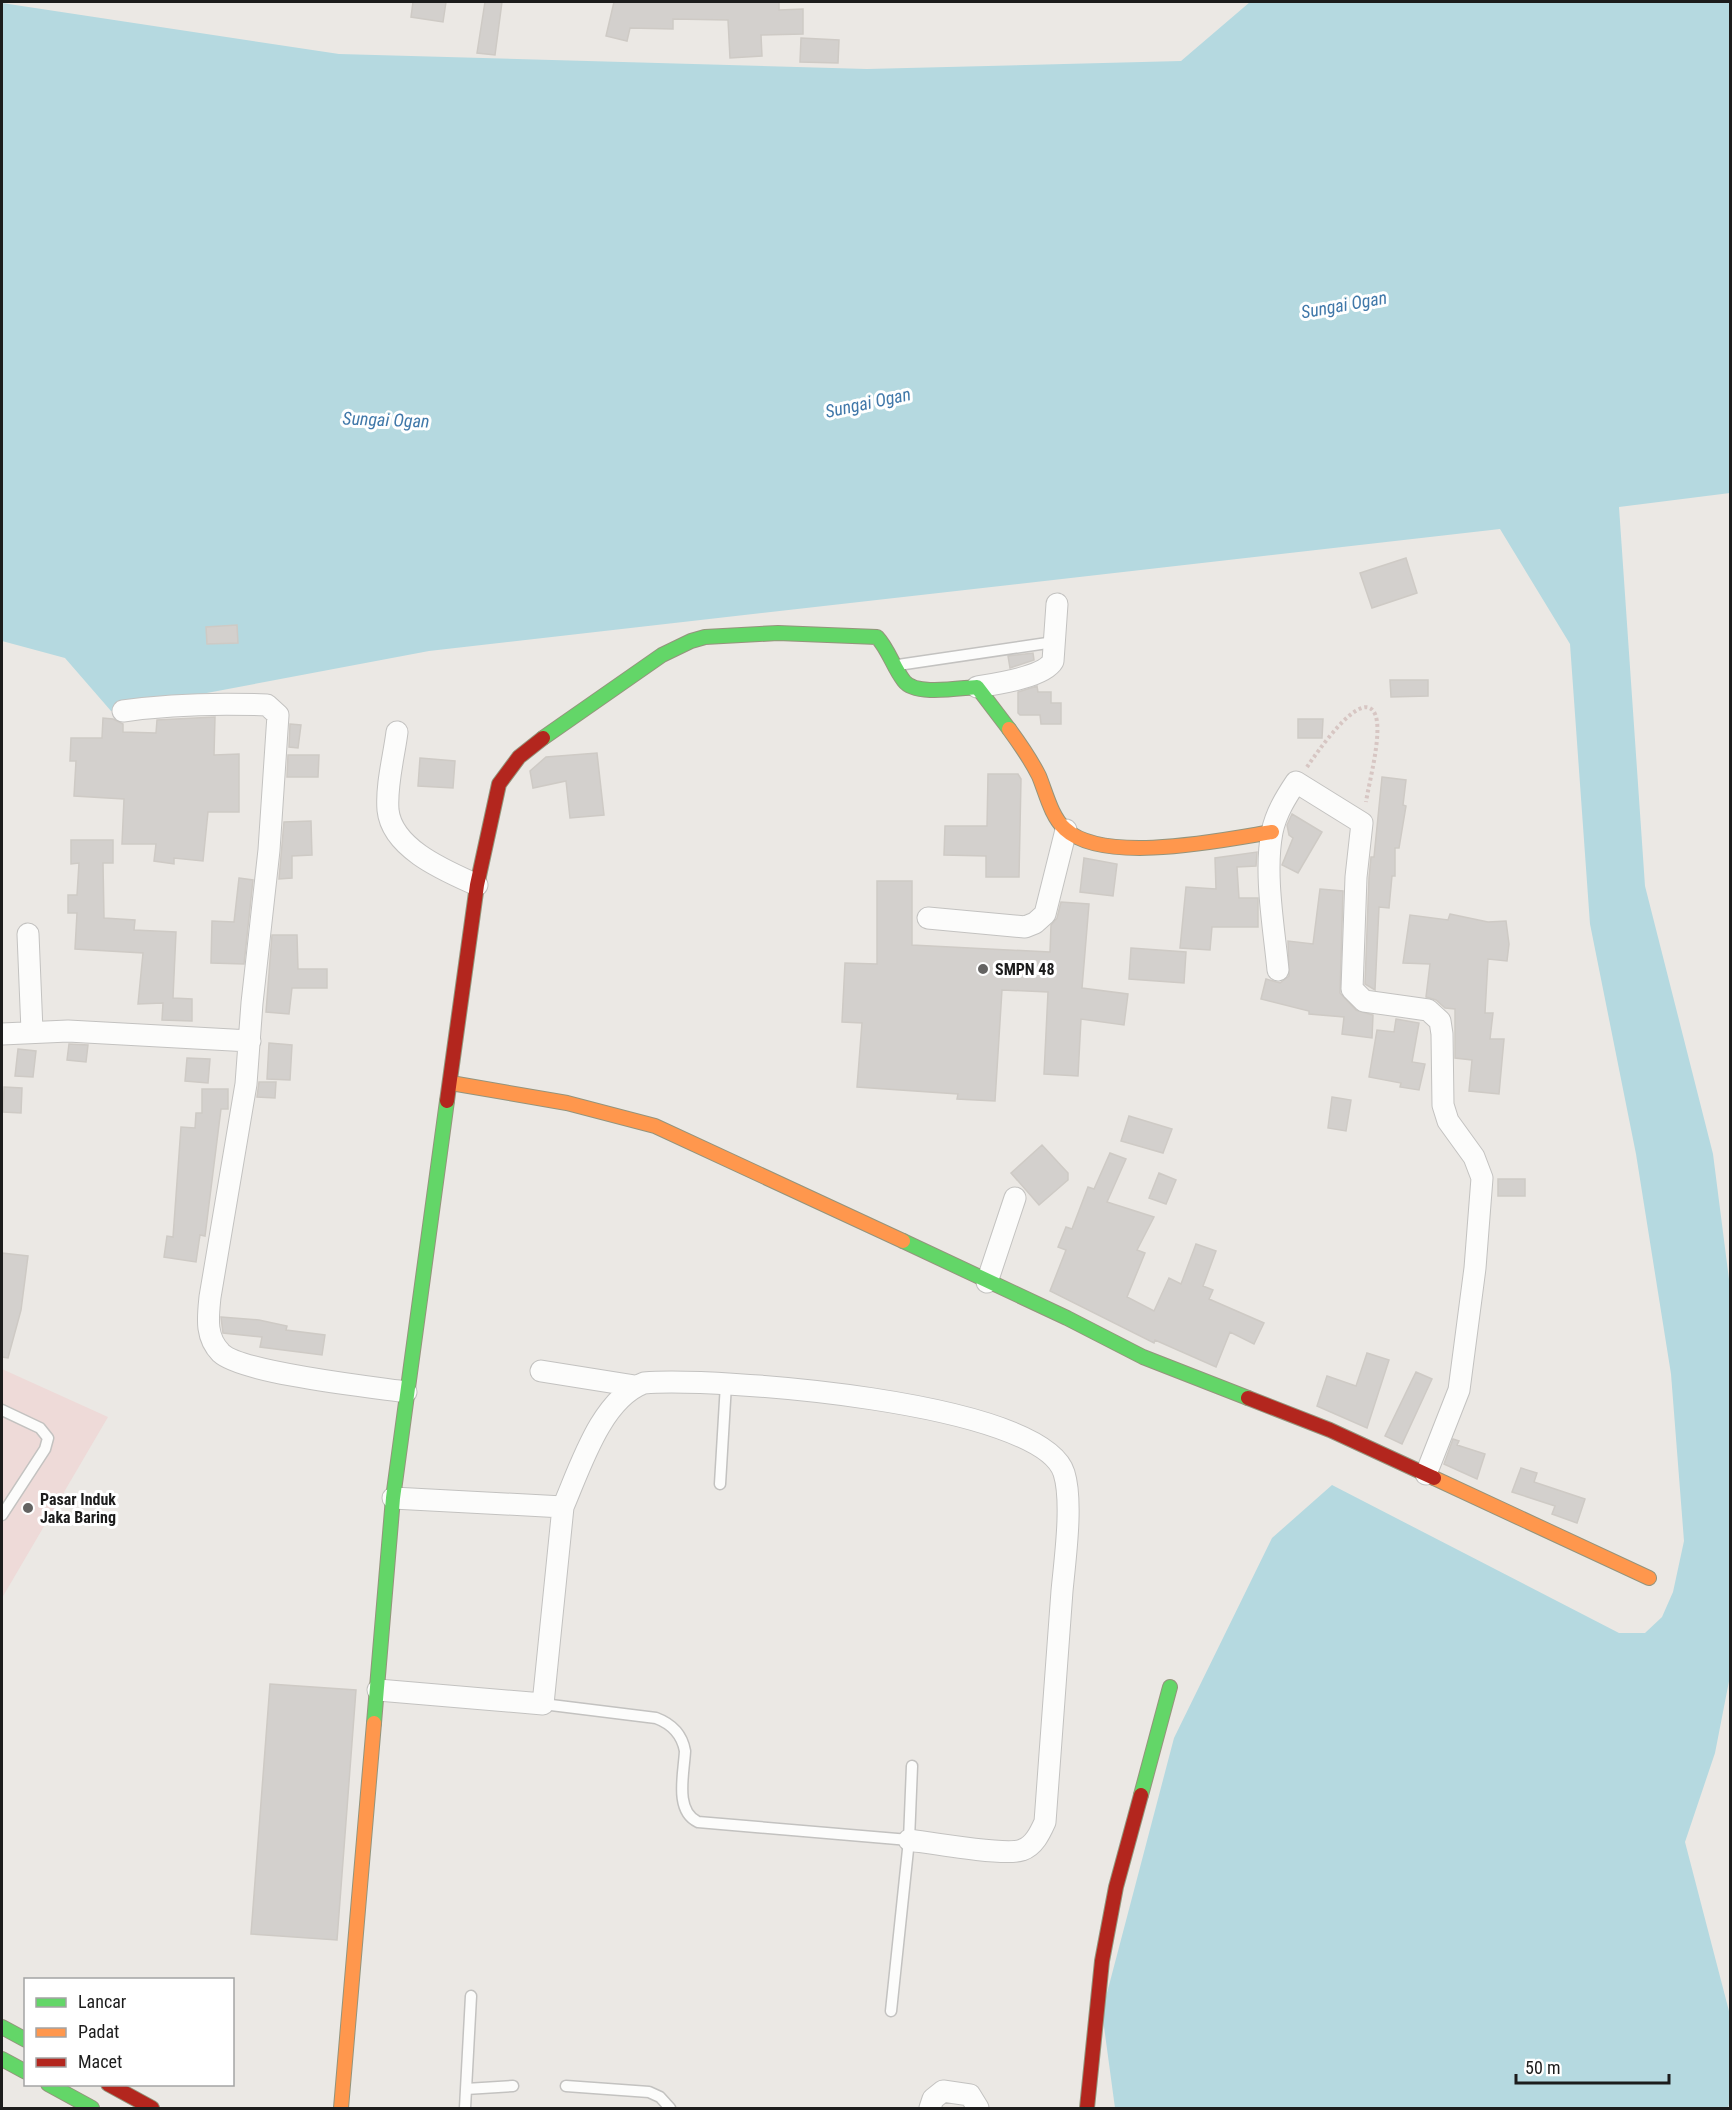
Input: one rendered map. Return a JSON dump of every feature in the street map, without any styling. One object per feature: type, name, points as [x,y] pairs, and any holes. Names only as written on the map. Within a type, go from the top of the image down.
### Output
[{"type":"street","points":[[341,2109],[393,1498],[477,885],[488,826],[499,784],[519,757],[537,741],[678,647],[691,641],[716,636],[778,633],[871,636],[884,643],[905,683],[917,690],[977,687],[1010,681],[1049,667],[1053,661],[1058,604]]},
{"type":"street","points":[[977,687],[1014,735],[1036,772],[1056,818],[1066,830],[1078,838],[1091,843],[1137,847],[1198,843],[1272,832]]},
{"type":"street","points":[[123,711],[164,705],[226,703],[267,705],[278,715],[269,850],[246,1084],[210,1297],[208,1325],[210,1335],[222,1353],[248,1367],[406,1392]]},
{"type":"street","points":[[397,732],[388,808],[393,825],[419,855],[434,866],[477,885]]},
{"type":"street","points":[[1278,970],[1272,912],[1272,832],[1281,807],[1296,782],[1362,823],[1355,888],[1352,989],[1364,1001],[1428,1010],[1436,1016],[1442,1027],[1443,1105],[1448,1121],[1474,1157],[1482,1178],[1475,1268],[1459,1390],[1426,1474]]},
{"type":"street","points":[[928,918],[1025,927],[1035,923],[1045,914],[1066,830]]},
{"type":"street","points":[[28,934],[32,1031]]},
{"type":"street","points":[[2,1034],[32,1031],[138,1033],[250,1041]]},
{"type":"street","points":[[451,1083],[567,1103],[655,1126],[1067,1318],[1143,1357],[1330,1430],[1649,1578]]},
{"type":"street","points":[[987,1282],[1015,1198]]},
{"type":"street","points":[[541,1371],[635,1386],[652,1382],[792,1388],[940,1412],[985,1423],[1036,1443],[1059,1462],[1066,1486],[1066,1544],[1045,1822],[1031,1845],[1020,1851],[980,1849],[909,1840]]},
{"type":"street","points":[[378,1690],[543,1704],[563,1507],[596,1434],[618,1400],[635,1386]]},
{"type":"street","points":[[393,1498],[563,1507]]},
{"type":"street","points":[[1087,2109],[1102,1961],[1116,1887],[1170,1687]]},
{"type":"street","points":[[2,2027],[24,2039]]},
{"type":"street","points":[[2,2059],[24,2071]]},
{"type":"street","points":[[50,2086],[92,2109]]},
{"type":"street","points":[[110,2086],[152,2109]]},
{"type":"street","points":[[930,2109],[933,2099],[943,2091],[970,2095],[978,2109]]},
{"type":"lane","points":[[895,666],[1054,642]]},
{"type":"lane","points":[[720,1484],[726,1384]]},
{"type":"lane","points":[[2,1410],[40,1428],[48,1438],[45,1449],[2,1515]]},
{"type":"lane","points":[[543,1704],[656,1718],[673,1727],[685,1751],[682,1803],[686,1814],[698,1822],[909,1840]]},
{"type":"lane","points":[[891,2011],[909,1840],[912,1766]]},
{"type":"lane","points":[[465,2109],[471,1996]]},
{"type":"lane","points":[[466,2089],[513,2086]]},
{"type":"lane","points":[[566,2086],[649,2092],[660,2097],[670,2109]]},
{"type":"path","points":[[1296,782],[1337,726],[1356,710],[1365,707],[1371,709],[1376,715],[1377,732],[1362,823]]},
{"type":"shaded area","name":"Pasar Induk Jaka Baring","points":[[2,1369],[108,1417],[2,1598]]},
{"type":"water","name":"Sungai Ogan","points":[[1250,2],[1730,2],[1730,493],[1619,507],[1645,886],[1713,1154],[1730,1287],[1730,1676],[1715,1753],[1685,1842],[1730,2015],[1730,2100],[1728,2108],[1115,2108],[1102,2012],[1174,1738],[1272,1538],[1332,1485],[1619,1633],[1645,1633],[1662,1617],[1673,1592],[1684,1541],[1671,1374],[1636,1154],[1590,924],[1570,644],[1500,529],[429,651],[111,711],[65,658],[2,641],[2,3],[339,54],[867,69],[1181,61]]},
{"type":"building","points":[[413,2],[446,2],[443,22],[411,17]]},
{"type":"building","points":[[485,2],[502,2],[495,55],[477,53]]},
{"type":"building","points":[[614,2],[779,2],[779,10],[803,9],[803,34],[761,35],[762,56],[730,58],[728,20],[673,19],[673,29],[630,28],[627,41],[606,36]]},
{"type":"building","points":[[801,38],[839,40],[838,63],[800,62]]},
{"type":"building","points":[[1406,558],[1417,593],[1372,608],[1360,573]]},
{"type":"building","points":[[237,625],[238,643],[207,644],[206,627]]},
{"type":"building","points":[[1033,653],[1034,660],[1010,668],[1008,656]]},
{"type":"building","points":[[1390,680],[1428,680],[1428,696],[1391,697]]},
{"type":"building","points":[[1037,686],[1038,692],[1051,692],[1051,703],[1061,703],[1061,724],[1041,724],[1040,715],[1020,715],[1018,713],[1018,692]]},
{"type":"building","points":[[215,717],[214,755],[239,754],[239,812],[208,812],[203,861],[174,858],[174,864],[154,861],[156,844],[122,844],[124,799],[74,796],[76,761],[70,761],[71,738],[102,738],[103,718],[113,719],[123,724],[123,732],[156,733],[157,720]]},
{"type":"building","points":[[1298,719],[1323,719],[1322,738],[1298,738]]},
{"type":"building","points":[[290,724],[301,725],[298,748],[289,747]]},
{"type":"building","points":[[597,753],[604,815],[570,818],[566,781],[533,788],[530,771],[546,757]]},
{"type":"building","points":[[288,755],[319,755],[318,777],[287,777]]},
{"type":"building","points":[[420,758],[455,761],[453,788],[418,786]]},
{"type":"building","points":[[988,774],[1018,774],[1021,779],[1019,877],[986,877],[986,856],[944,855],[945,826],[987,826]]},
{"type":"building","points":[[1382,777],[1406,780],[1403,805],[1406,806],[1399,848],[1395,848],[1395,876],[1392,876],[1389,908],[1379,907],[1375,990],[1365,984],[1369,878],[1371,857],[1374,857]]},
{"type":"building","points":[[1292,814],[1322,832],[1298,873],[1282,865],[1293,838],[1289,835],[1287,825]]},
{"type":"building","points":[[311,821],[312,855],[292,856],[292,878],[279,879],[284,822]]},
{"type":"building","points":[[71,840],[113,840],[113,863],[103,863],[104,918],[135,920],[134,930],[176,932],[173,998],[192,999],[192,1021],[162,1020],[163,1003],[138,1004],[143,953],[75,949],[77,913],[68,913],[68,895],[77,895],[79,863],[71,864]]},
{"type":"building","points":[[1257,852],[1256,866],[1237,867],[1239,898],[1258,898],[1258,927],[1212,927],[1210,950],[1180,948],[1186,887],[1216,889],[1215,858]]},
{"type":"building","points":[[1084,858],[1117,864],[1113,896],[1080,892]]},
{"type":"building","points":[[239,878],[253,880],[244,964],[211,963],[212,921],[234,922]]},
{"type":"building","points":[[877,881],[912,881],[912,945],[1050,952],[1051,925],[1057,918],[1061,902],[1089,904],[1082,988],[1128,994],[1124,1025],[1081,1019],[1078,1076],[1044,1074],[1048,992],[1002,990],[995,1101],[957,1099],[958,1094],[857,1087],[862,1023],[842,1022],[845,963],[877,964]]},
{"type":"building","points":[[1320,889],[1343,891],[1340,993],[1356,1010],[1373,1015],[1372,1038],[1342,1034],[1344,1017],[1309,1014],[1309,1011],[1261,999],[1266,979],[1280,983],[1289,976],[1288,941],[1313,944]]},
{"type":"building","points":[[1450,914],[1488,922],[1506,921],[1509,944],[1507,961],[1488,959],[1485,1013],[1493,1013],[1490,1039],[1504,1039],[1499,1094],[1469,1091],[1472,1060],[1455,1058],[1455,1009],[1445,1008],[1436,1000],[1426,997],[1430,964],[1403,963],[1410,915],[1448,920]]},
{"type":"building","points":[[272,935],[297,935],[298,969],[327,969],[327,988],[292,988],[289,1014],[266,1012]]},
{"type":"building","points":[[1131,948],[1186,952],[1184,983],[1129,979]]},
{"type":"building","points":[[1396,1019],[1419,1023],[1412,1062],[1425,1064],[1419,1090],[1400,1087],[1401,1083],[1369,1077],[1377,1030],[1394,1032]]},
{"type":"building","points":[[269,1043],[292,1045],[290,1080],[267,1079]]},
{"type":"building","points":[[69,1044],[88,1045],[86,1062],[67,1060]]},
{"type":"building","points":[[18,1049],[36,1051],[33,1077],[15,1076]]},
{"type":"building","points":[[187,1058],[210,1059],[208,1083],[185,1081]]},
{"type":"building","points":[[259,1082],[276,1082],[275,1098],[257,1097]]},
{"type":"building","points":[[4,1087],[22,1088],[21,1113],[3,1112]]},
{"type":"building","points":[[202,1089],[228,1089],[228,1109],[221,1109],[205,1236],[200,1235],[196,1262],[164,1257],[167,1236],[173,1237],[181,1127],[195,1128],[196,1113],[202,1113]]},
{"type":"building","points":[[1332,1097],[1351,1100],[1346,1131],[1328,1128]]},
{"type":"building","points":[[1129,1116],[1172,1129],[1163,1153],[1121,1141]]},
{"type":"building","points":[[1042,1145],[1068,1173],[1068,1180],[1039,1205],[1011,1173]]},
{"type":"building","points":[[1110,1153],[1126,1159],[1107,1202],[1154,1217],[1137,1250],[1145,1253],[1127,1297],[1154,1311],[1169,1278],[1181,1284],[1196,1244],[1216,1251],[1203,1286],[1213,1290],[1209,1299],[1264,1323],[1254,1344],[1230,1332],[1216,1367],[1155,1340],[1154,1343],[1050,1291],[1066,1250],[1058,1247],[1066,1227],[1072,1229],[1088,1187],[1094,1189]]},
{"type":"building","points":[[1159,1173],[1176,1180],[1166,1204],[1149,1198]]},
{"type":"building","points":[[1498,1179],[1525,1179],[1525,1196],[1498,1196]]},
{"type":"building","points":[[2,1253],[28,1256],[21,1310],[8,1358],[2,1357]]},
{"type":"building","points":[[221,1317],[259,1320],[287,1326],[286,1330],[325,1335],[322,1355],[260,1347],[262,1337],[223,1333]]},
{"type":"building","points":[[1367,1353],[1389,1360],[1367,1428],[1317,1406],[1327,1376],[1356,1386]]},
{"type":"building","points":[[1416,1372],[1432,1379],[1402,1444],[1385,1436]]},
{"type":"building","points":[[1453,1439],[1459,1441],[1457,1445],[1485,1454],[1477,1479],[1444,1464]]},
{"type":"building","points":[[1521,1468],[1537,1473],[1534,1482],[1585,1499],[1577,1523],[1552,1514],[1555,1506],[1512,1492]]},
{"type":"building","points":[[270,1684],[356,1690],[337,1940],[251,1934]]},
{"type":"traffic: fast","points":[[543,738],[662,655],[691,641],[705,637],[778,633],[877,637],[885,647],[900,676],[910,686],[927,690],[977,687],[1009,729]]},
{"type":"traffic: fast","points":[[374,1723],[393,1498],[447,1101]]},
{"type":"traffic: fast","points":[[903,1241],[1067,1318],[1143,1357],[1248,1398]]},
{"type":"traffic: fast","points":[[1141,1795],[1170,1687]]},
{"type":"traffic: fast","points":[[2,2027],[24,2039]]},
{"type":"traffic: fast","points":[[2,2059],[24,2071]]},
{"type":"traffic: fast","points":[[52,2086],[92,2108]]},
{"type":"traffic: slow","points":[[1009,729],[1036,770],[1056,818],[1065,829],[1083,840],[1107,846],[1165,847],[1272,832]]},
{"type":"traffic: slow","points":[[451,1083],[567,1103],[655,1126],[903,1241]]},
{"type":"traffic: slow","points":[[1434,1478],[1649,1578]]},
{"type":"traffic: slow","points":[[341,2108],[374,1723]]},
{"type":"traffic: jam","points":[[447,1101],[477,885],[499,784],[519,757],[543,738]]},
{"type":"traffic: jam","points":[[1248,1398],[1330,1430],[1434,1478]]},
{"type":"traffic: jam","points":[[1087,2108],[1102,1961],[1116,1887],[1141,1795]]},
{"type":"traffic: jam","points":[[112,2086],[152,2108]]},
{"type":"place","name":"SMPN 48","points":[[983,969]]},
{"type":"place","name":"Pasar Induk Jaka Baring","points":[[28,1508]]}]
